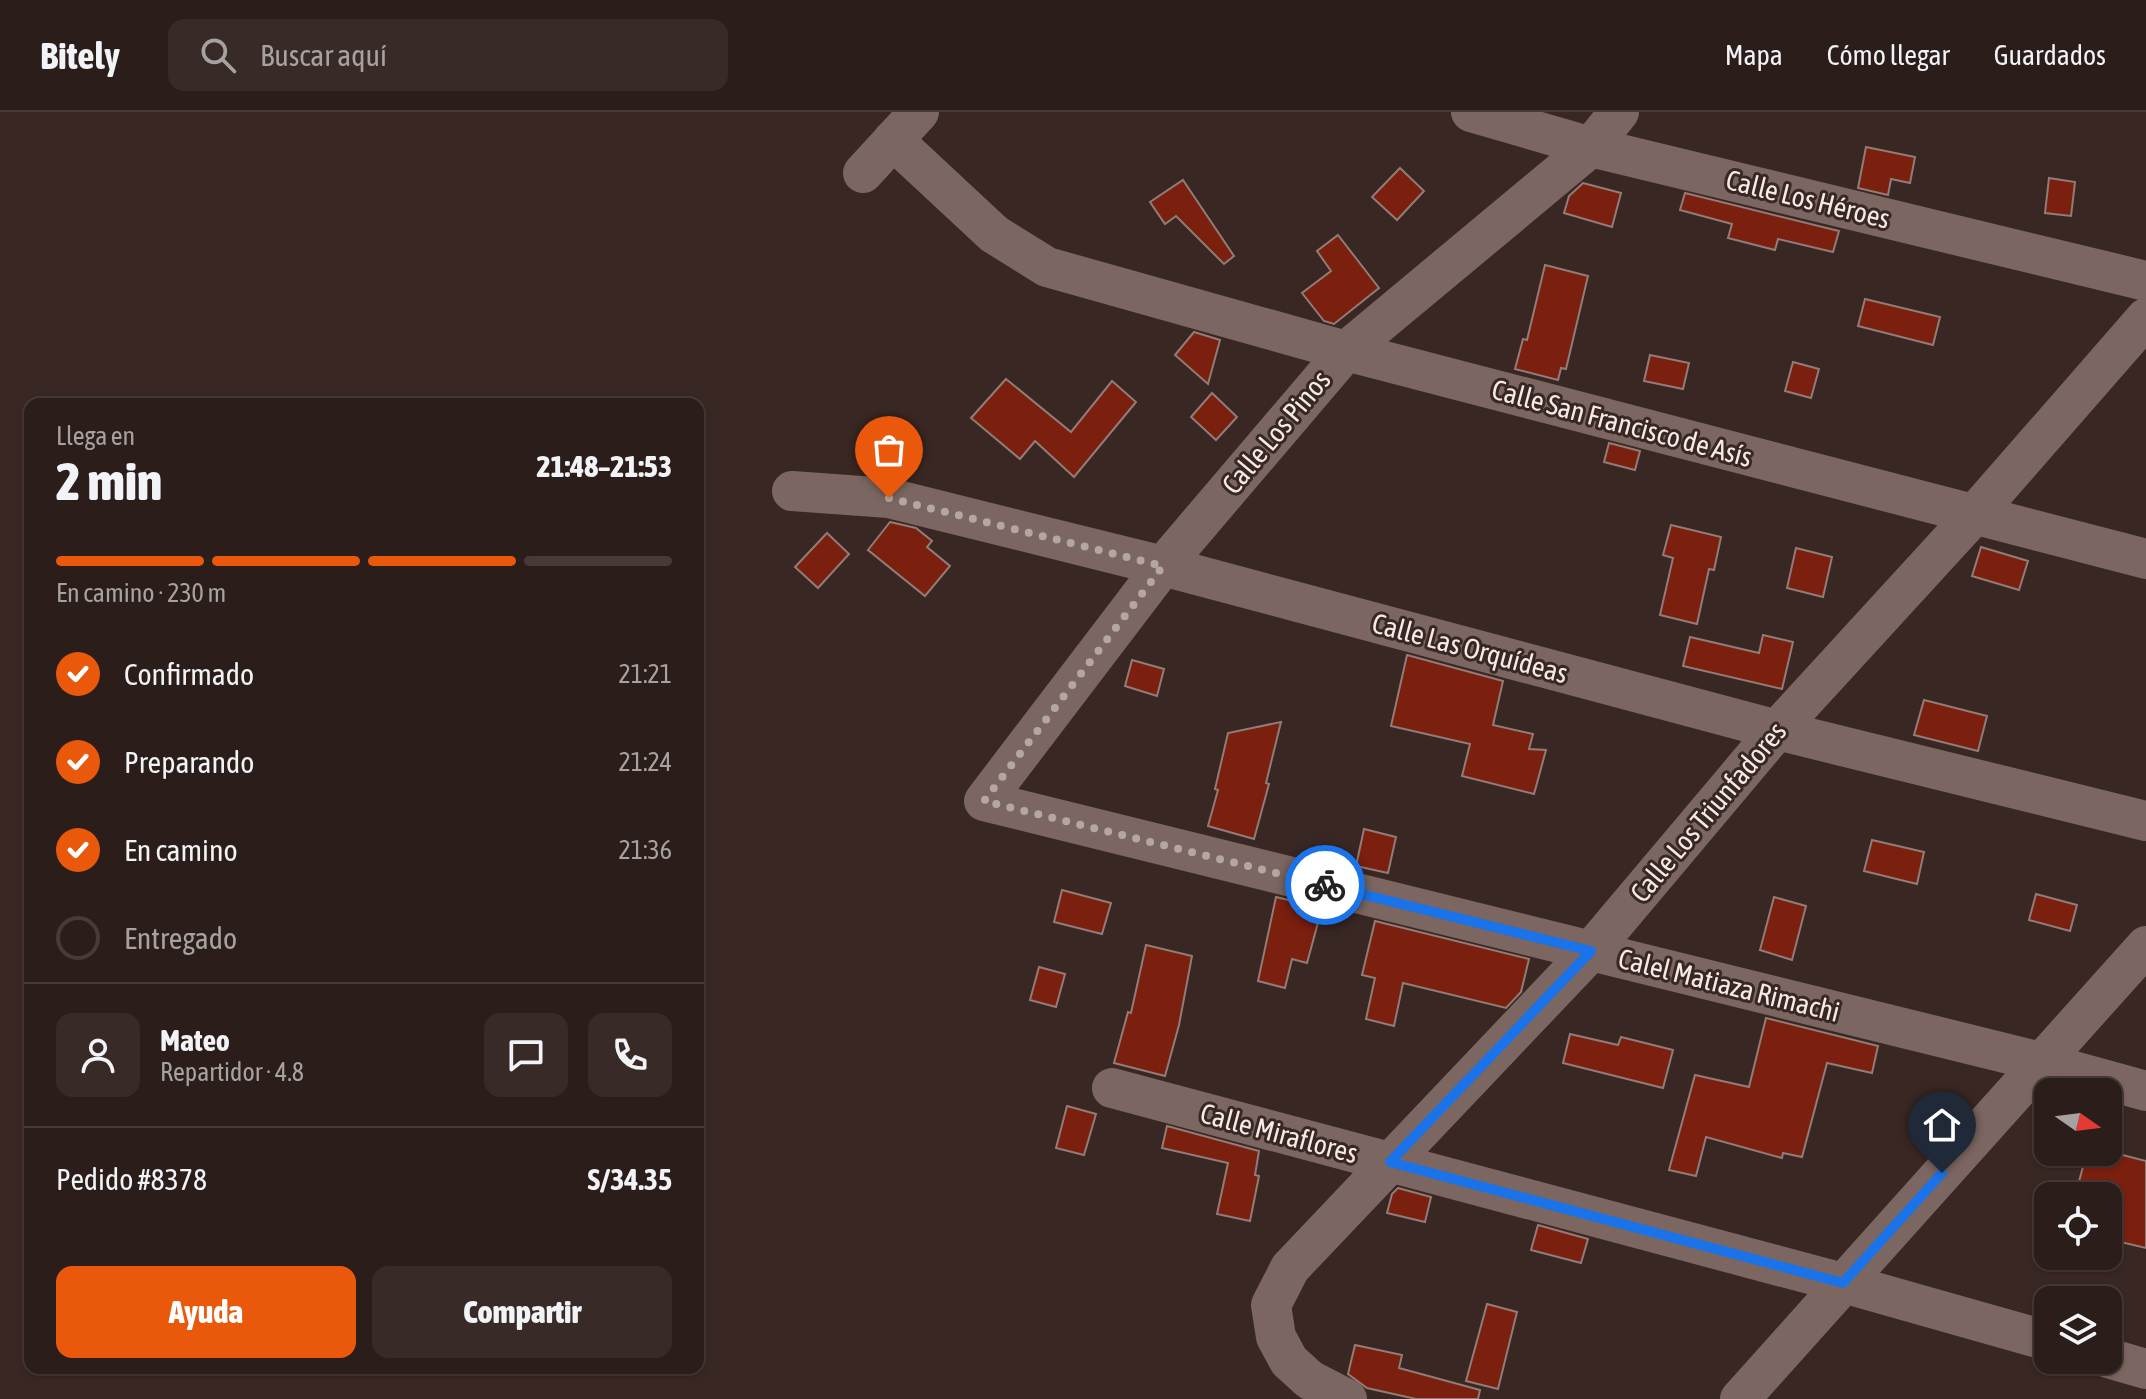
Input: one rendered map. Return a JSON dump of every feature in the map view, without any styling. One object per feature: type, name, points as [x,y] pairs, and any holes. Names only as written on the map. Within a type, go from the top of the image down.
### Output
[{"type":"street","name":"Calle Los Héroes","points":[[1471,112],[1591,147],[2146,281]]},
{"type":"street","name":"Calle Los Pinos","points":[[984,801],[1163,566],[1346,351],[1591,147],[1619,112]]},
{"type":"street","points":[[863,173],[906,126]]},
{"type":"street","name":"Calle San Francisco de Asís","points":[[906,126],[994,234],[1047,267],[1346,351],[2146,559]]},
{"type":"street","name":"Calle Los Triunfadores","points":[[1347,1399],[1310,1380],[1289,1361],[1276,1337],[1271,1305],[1290,1268],[1591,951],[1777,730],[1974,515],[2146,318]]},
{"type":"street","name":"Calle Las Orquídeas","points":[[792,491],[889,498],[1163,566],[1777,730],[2146,821]]},
{"type":"street","name":"Calel Matiaza Rimachi","points":[[984,801],[2041,1062],[2146,1091]]},
{"type":"street","points":[[1740,1399],[2146,946]]},
{"type":"street","name":"Calle Miraflores","points":[[1112,1088],[2034,1337]]},
{"type":"street","points":[[2122,1362],[2146,1369]]},
{"type":"building","points":[[1866,147],[1915,157],[1910,183],[1891,179],[1888,195],[1858,188]]},
{"type":"building","points":[[1400,168],[1424,191],[1397,220],[1372,197]]},
{"type":"building","points":[[2049,178],[2075,182],[2071,216],[2045,213]]},
{"type":"building","points":[[1183,180],[1234,256],[1224,264],[1176,216],[1165,224],[1150,202]]},
{"type":"building","points":[[1583,183],[1621,193],[1612,227],[1564,213],[1569,196]]},
{"type":"building","points":[[1685,193],[1839,231],[1833,252],[1778,239],[1775,250],[1728,238],[1732,224],[1680,210]]},
{"type":"building","points":[[1338,235],[1379,288],[1334,324],[1324,321],[1302,293],[1331,271],[1317,251]]},
{"type":"building","points":[[1545,265],[1588,276],[1566,369],[1561,368],[1558,380],[1515,369],[1523,339],[1527,340]]},
{"type":"building","points":[[1865,299],[1940,317],[1933,345],[1858,326]]},
{"type":"building","points":[[1194,332],[1220,340],[1208,384],[1175,355]]},
{"type":"building","points":[[1650,355],[1689,363],[1683,389],[1644,381]]},
{"type":"building","points":[[1793,362],[1819,369],[1811,398],[1785,391]]},
{"type":"building","points":[[1006,379],[1071,432],[1112,381],[1136,402],[1074,477],[1035,441],[1020,459],[971,418]]},
{"type":"building","points":[[1212,393],[1237,417],[1216,440],[1191,417]]},
{"type":"building","points":[[1609,443],[1640,451],[1635,470],[1604,462]]},
{"type":"building","points":[[890,522],[916,528],[932,541],[927,547],[950,566],[925,596],[868,550]]},
{"type":"building","points":[[1671,525],[1721,537],[1714,570],[1709,569],[1697,624],[1660,615],[1673,558],[1663,555]]},
{"type":"building","points":[[827,533],[849,554],[818,588],[795,567]]},
{"type":"building","points":[[1981,547],[2028,561],[2019,590],[1972,576]]},
{"type":"building","points":[[1796,548],[1832,557],[1823,597],[1787,588]]},
{"type":"building","points":[[1763,635],[1793,642],[1782,689],[1683,666],[1690,637],[1759,653]]},
{"type":"building","points":[[1407,655],[1503,681],[1493,725],[1533,734],[1529,749],[1546,750],[1534,794],[1462,776],[1470,744],[1391,726]]},
{"type":"building","points":[[1132,660],[1164,669],[1157,696],[1125,686]]},
{"type":"building","points":[[1924,700],[1987,716],[1978,751],[1914,735]]},
{"type":"building","points":[[1281,722],[1254,839],[1208,826],[1228,733]]},
{"type":"building","points":[[1364,829],[1396,837],[1388,873],[1356,866]]},
{"type":"building","points":[[1872,840],[1924,852],[1917,884],[1864,871]]},
{"type":"building","points":[[1062,890],[1111,903],[1102,934],[1054,922]]},
{"type":"building","points":[[2036,894],[2077,905],[2070,931],[2029,920]]},
{"type":"building","points":[[1276,897],[1322,908],[1307,963],[1292,959],[1285,988],[1258,981]]},
{"type":"building","points":[[1774,897],[1806,906],[1792,960],[1760,950]]},
{"type":"building","points":[[1375,921],[1529,959],[1521,992],[1506,1008],[1403,983],[1394,1026],[1366,1019],[1375,978],[1362,975]]},
{"type":"building","points":[[1146,945],[1192,956],[1179,1025],[1165,1076],[1114,1063],[1128,1012],[1131,1013]]},
{"type":"building","points":[[1039,967],[1065,974],[1056,1007],[1030,1000]]},
{"type":"building","points":[[1766,1018],[1878,1046],[1872,1073],[1827,1063],[1802,1157],[1783,1153],[1782,1158],[1706,1137],[1696,1176],[1669,1170],[1695,1075],[1749,1087]]},
{"type":"building","points":[[1570,1034],[1618,1045],[1621,1037],[1673,1050],[1663,1088],[1563,1063]]},
{"type":"building","points":[[1067,1106],[1096,1114],[1084,1155],[1056,1148]]},
{"type":"building","points":[[1167,1126],[1259,1151],[1255,1175],[1259,1176],[1250,1221],[1217,1214],[1228,1163],[1162,1148]]},
{"type":"building","points":[[2122,1155],[2146,1161],[2146,1248],[2122,1242],[2122,1182],[2079,1182],[2083,1166],[2122,1166]]},
{"type":"building","points":[[1398,1188],[1431,1197],[1425,1222],[1387,1213],[1392,1194]]},
{"type":"building","points":[[1538,1225],[1588,1239],[1581,1263],[1531,1250]]},
{"type":"building","points":[[1487,1304],[1517,1312],[1498,1389],[1466,1381]]},
{"type":"building","points":[[1355,1345],[1402,1355],[1399,1368],[1480,1390],[1478,1399],[1416,1399],[1367,1388],[1348,1374]]},
{"type":"way so far","points":[[889,498],[1163,566],[984,801],[1325,885]]},
{"type":"route","points":[[1325,885],[1591,951],[1390,1162],[1843,1283],[1942,1173]]}]
